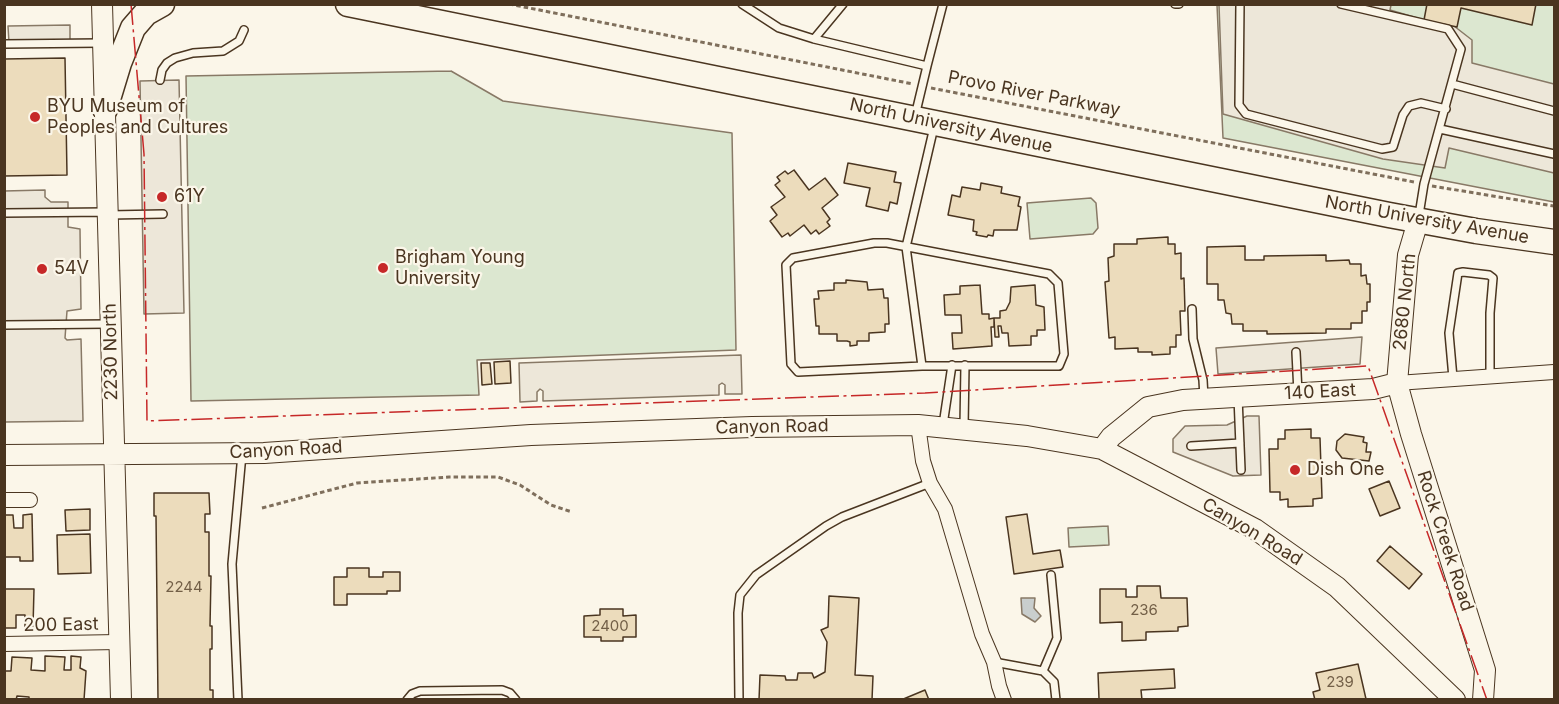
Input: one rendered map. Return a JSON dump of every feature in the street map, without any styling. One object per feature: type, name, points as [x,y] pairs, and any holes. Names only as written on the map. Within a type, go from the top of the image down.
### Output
[{"type":"highway","points":[[105,109],[133,28],[146,13],[162,4]]},
{"type":"highway","name":"North University Avenue","points":[[348,4],[1418,221],[1554,242]]},
{"type":"main road","name":"2230 North","points":[[102,4],[121,699]]},
{"type":"main road","name":"2680 North","points":[[1397,383],[1408,255],[1418,221]]},
{"type":"main road","name":"140 East","points":[[1102,449],[1111,437],[1148,407],[1183,400],[1373,389],[1397,383]]},
{"type":"main road","name":"Rock Creek Road","points":[[1397,383],[1485,670],[1483,699]]},
{"type":"main road","name":"Canyon Road","points":[[4,456],[242,453],[607,431],[918,425],[1027,436],[1102,449],[1255,529],[1337,586],[1455,699]]},
{"type":"street","name":"140 East","points":[[1397,383],[1554,372]]},
{"type":"street","points":[[918,425],[923,461],[930,483],[945,509],[1004,699]]},
{"type":"street","points":[[4,500],[30,500]]},
{"type":"street","name":"200 East","points":[[4,644],[118,642]]},
{"type":"lane","points":[[742,4],[779,28],[814,39],[927,66]]},
{"type":"lane","points":[[814,39],[843,4]]},
{"type":"lane","points":[[922,366],[906,248],[925,121],[922,86],[943,4]]},
{"type":"lane","points":[[1240,4],[1239,105],[1246,114],[1382,149],[1393,147],[1402,115],[1409,106],[1421,103],[1446,109]]},
{"type":"lane","points":[[1341,4],[1448,29],[1461,49],[1424,184],[1418,221]]},
{"type":"lane","points":[[160,80],[162,70],[175,58],[193,53],[223,51],[239,41],[244,30]]},
{"type":"lane","points":[[4,44],[103,43]]},
{"type":"lane","points":[[1452,84],[1554,111]]},
{"type":"lane","points":[[1440,129],[1554,154]]},
{"type":"lane","points":[[4,213],[163,214]]},
{"type":"lane","points":[[874,243],[906,248],[1049,274],[1058,283],[1064,354],[1059,366],[952,365],[798,372],[791,364],[786,266],[793,258],[874,243]]},
{"type":"lane","points":[[1453,378],[1449,333],[1458,273],[1463,272],[1489,275],[1493,278],[1490,313],[1490,376]]},
{"type":"lane","points":[[1192,309],[1193,339],[1203,380],[1204,399]]},
{"type":"lane","points":[[4,326],[111,324]]},
{"type":"lane","points":[[1296,352],[1298,393]]},
{"type":"lane","points":[[942,427],[952,365]]},
{"type":"lane","points":[[964,429],[965,365]]},
{"type":"lane","points":[[1238,396],[1241,470]]},
{"type":"lane","points":[[1191,446],[1240,443]]},
{"type":"lane","points":[[238,699],[232,564],[242,453]]},
{"type":"lane","points":[[739,699],[738,613],[740,596],[756,575],[842,517],[930,483]]},
{"type":"lane","points":[[1043,671],[1057,638],[1051,575]]},
{"type":"lane","points":[[994,662],[1043,671],[1054,682],[1056,699]]},
{"type":"lane","points":[[407,699],[420,691],[502,690],[510,693],[516,699]]},
{"type":"path","name":"Provo River Parkway","points":[[509,4],[1424,184],[1554,206]]},
{"type":"path","points":[[262,508],[357,483],[449,477],[498,477],[520,485],[551,505],[572,512]]},
{"type":"green space","points":[[1217,5],[1554,5],[1554,202],[1223,138]]},
{"type":"green space","points":[[451,71],[503,101],[732,133],[736,350],[477,360],[479,395],[191,401],[186,76]]},
{"type":"green space","points":[[1091,198],[1096,203],[1098,228],[1093,234],[1030,239],[1027,203]]},
{"type":"green space","points":[[1108,526],[1109,545],[1069,547],[1068,528]]},
{"type":"shaded area","points":[[1219,5],[1391,5],[1390,10],[1454,26],[1472,40],[1472,63],[1554,84],[1554,173],[1449,148],[1445,168],[1383,159],[1223,114]]},
{"type":"shaded area","points":[[70,25],[70,42],[9,43],[8,26]]},
{"type":"shaded area","name":"61Y","points":[[179,80],[184,313],[144,314],[140,81]]},
{"type":"shaded area","name":"54V","points":[[45,190],[45,197],[51,202],[68,202],[68,227],[80,229],[81,309],[67,311],[65,338],[67,340],[81,339],[83,421],[5,422],[4,191]]},
{"type":"shaded area","points":[[1362,337],[1360,364],[1218,374],[1216,348]]},
{"type":"shaded area","points":[[741,355],[742,394],[725,394],[725,385],[722,383],[719,385],[719,395],[543,401],[543,391],[540,389],[537,392],[537,401],[520,402],[519,363]]},
{"type":"shaded area","points":[[1247,416],[1259,416],[1261,475],[1233,476],[1173,452],[1173,439],[1185,426],[1227,425]]},
{"type":"shaded area","points":[[1021,598],[1035,598],[1034,608],[1041,616],[1035,622],[1022,614]]},
{"type":"building","points":[[1427,4],[1536,4],[1532,25],[1461,8],[1457,27],[1424,20]]},
{"type":"building","name":"BYU Museum of Peoples and Cultures","points":[[65,58],[67,175],[4,176],[4,59]]},
{"type":"building","points":[[848,163],[896,172],[894,182],[901,183],[897,204],[890,202],[888,211],[866,206],[870,188],[844,183]]},
{"type":"building","points":[[794,170],[809,190],[825,178],[838,195],[822,208],[830,219],[827,222],[830,226],[819,234],[816,230],[811,234],[804,225],[790,236],[788,233],[782,237],[770,221],[777,215],[771,207],[785,197],[775,185],[780,181],[777,177],[785,171],[788,174]]},
{"type":"building","points":[[981,183],[1002,187],[1001,193],[1020,197],[1018,206],[1021,207],[1017,230],[994,230],[993,236],[988,235],[987,237],[976,235],[977,232],[973,231],[974,220],[948,215],[952,195],[960,197],[962,187],[980,190]]},
{"type":"building","points":[[1168,237],[1168,244],[1175,244],[1175,254],[1181,253],[1181,279],[1184,278],[1185,311],[1180,311],[1181,335],[1176,335],[1176,347],[1170,347],[1170,354],[1152,355],[1152,352],[1138,352],[1138,348],[1115,349],[1115,337],[1109,338],[1105,282],[1109,281],[1108,258],[1114,256],[1114,244],[1137,244],[1137,239]]},
{"type":"building","points":[[1245,246],[1245,260],[1264,260],[1264,256],[1326,255],[1326,261],[1349,260],[1350,264],[1361,264],[1361,276],[1366,275],[1367,284],[1370,284],[1370,302],[1367,302],[1367,311],[1362,311],[1362,323],[1351,323],[1351,329],[1326,329],[1326,333],[1267,334],[1267,331],[1243,331],[1243,324],[1232,324],[1231,314],[1226,313],[1224,300],[1218,300],[1218,284],[1207,284],[1207,247]]},
{"type":"building","points":[[846,280],[867,282],[868,290],[883,289],[884,298],[888,298],[889,324],[885,324],[885,332],[869,333],[869,341],[857,341],[857,345],[850,346],[850,342],[837,341],[837,334],[819,334],[819,326],[816,326],[814,299],[819,299],[818,291],[834,290],[834,283],[846,283]]},
{"type":"building","points":[[980,285],[982,314],[989,314],[989,319],[994,318],[994,327],[991,327],[992,346],[953,349],[952,333],[962,333],[961,315],[945,315],[944,295],[960,294],[960,286]]},
{"type":"building","points":[[1035,285],[1036,305],[1044,307],[1045,330],[1037,330],[1037,336],[1031,336],[1031,345],[1009,346],[1008,333],[1002,333],[1001,326],[998,326],[999,337],[995,337],[994,318],[1000,318],[1000,311],[1006,310],[1010,302],[1011,287]]},
{"type":"building","points":[[510,361],[511,383],[495,384],[494,362]]},
{"type":"building","points":[[481,363],[490,363],[492,384],[482,385]]},
{"type":"building","name":"Dish One","points":[[1311,429],[1311,438],[1320,438],[1322,498],[1313,499],[1313,506],[1288,507],[1288,499],[1280,500],[1280,492],[1270,492],[1269,449],[1278,449],[1278,439],[1285,439],[1285,430]]},
{"type":"building","points":[[1345,434],[1364,437],[1363,442],[1367,443],[1366,452],[1371,452],[1369,461],[1342,458],[1336,450],[1337,441]]},
{"type":"building","points":[[1389,481],[1400,508],[1380,516],[1369,489]]},
{"type":"building","points":[[154,493],[209,493],[210,514],[205,514],[205,532],[209,532],[210,626],[212,626],[210,690],[213,690],[213,700],[158,700]]},
{"type":"building","points":[[90,509],[90,530],[66,531],[65,510]]},
{"type":"building","points":[[32,514],[33,561],[20,561],[20,557],[4,557],[4,515],[13,515],[14,528],[23,528],[23,515]]},
{"type":"building","points":[[1027,514],[1033,554],[1060,550],[1063,567],[1014,574],[1006,517]]},
{"type":"building","points":[[90,534],[91,573],[58,574],[57,535]]},
{"type":"building","points":[[1390,546],[1422,574],[1409,589],[1377,561]]},
{"type":"building","points":[[347,568],[369,568],[369,577],[383,577],[383,572],[400,572],[400,591],[387,591],[387,594],[347,594],[347,605],[334,605],[334,577],[347,577]]},
{"type":"building","points":[[1137,586],[1160,586],[1161,598],[1187,598],[1188,626],[1178,627],[1178,631],[1146,632],[1146,640],[1122,641],[1122,622],[1100,623],[1100,589],[1126,589],[1126,597],[1137,597]]},
{"type":"building","points":[[4,589],[34,589],[33,627],[25,627],[25,615],[16,615],[16,628],[4,628]]},
{"type":"building","points":[[829,596],[859,598],[855,675],[873,676],[872,700],[759,700],[760,675],[785,676],[786,680],[797,680],[798,673],[812,673],[814,678],[825,672],[827,642],[821,630],[828,627]]},
{"type":"building","points":[[600,609],[623,609],[623,616],[636,615],[636,637],[623,637],[623,641],[601,641],[601,637],[584,637],[584,616],[600,615]]},
{"type":"building","points":[[45,656],[65,657],[64,670],[71,670],[71,656],[81,657],[80,668],[86,671],[84,700],[29,700],[29,697],[17,696],[16,700],[4,700],[4,671],[11,671],[12,657],[32,658],[31,670],[45,671]]},
{"type":"building","points":[[1358,664],[1366,699],[1315,700],[1313,692],[1320,690],[1316,673]]},
{"type":"building","points":[[1174,669],[1175,688],[1141,690],[1142,700],[1099,699],[1098,673]]},
{"type":"building","points":[[925,690],[929,700],[901,700]]},
{"type":"power","points":[[131,4],[144,154],[147,421],[925,393],[1368,366],[1487,700]]},
{"type":"place","name":"BYU Museum of Peoples and Cultures","points":[[35,117]]},
{"type":"place","name":"61Y","points":[[162,197]]},
{"type":"place","name":"Brigham Young University","points":[[383,268]]},
{"type":"place","name":"54V","points":[[42,269]]},
{"type":"place","name":"Dish One","points":[[1295,470]]}]
